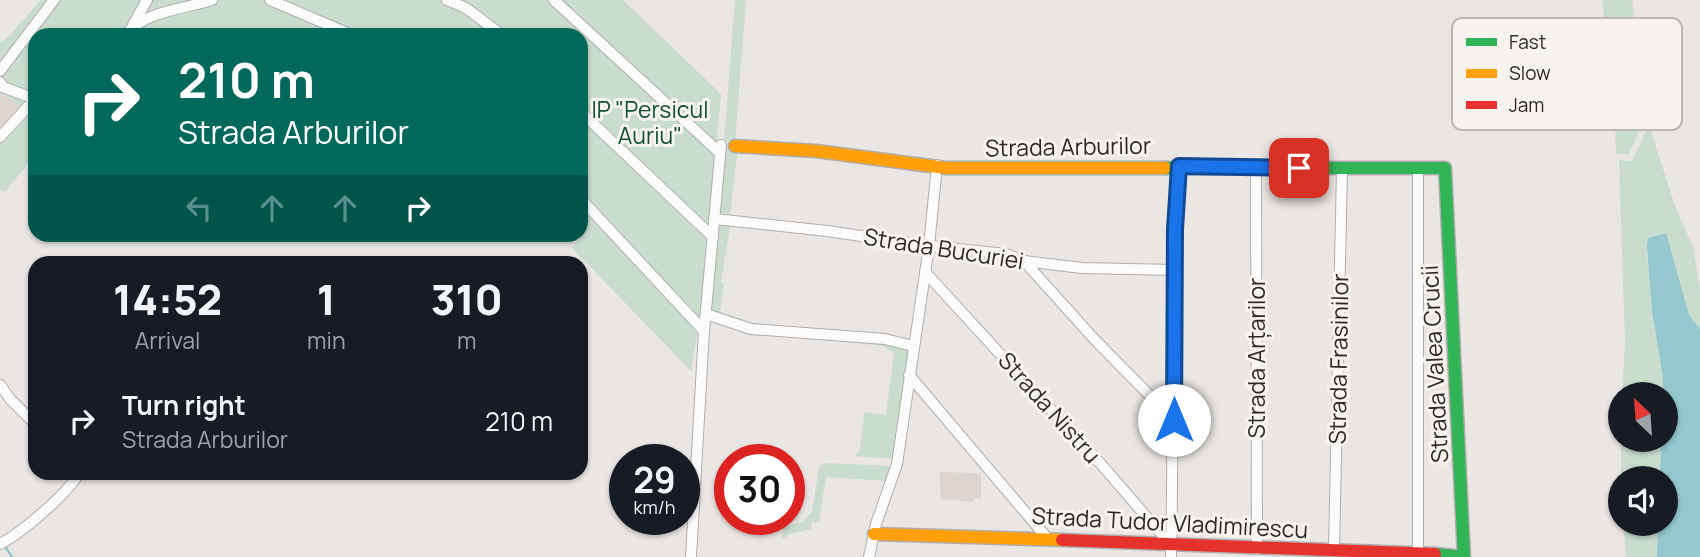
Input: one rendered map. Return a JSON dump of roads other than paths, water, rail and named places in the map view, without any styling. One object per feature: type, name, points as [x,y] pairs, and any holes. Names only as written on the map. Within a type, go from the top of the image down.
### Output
[{"type":"street","points":[[33,28],[54,0]]},
{"type":"street","points":[[132,26],[147,0]]},
{"type":"street","points":[[132,26],[212,0]]},
{"type":"street","points":[[270,0],[336,28]]},
{"type":"street","points":[[447,0],[466,8],[493,28]]},
{"type":"street","points":[[554,0],[585,28]]},
{"type":"street","points":[[588,31],[720,149],[704,331],[691,557]]},
{"type":"street","points":[[0,71],[28,34]]},
{"type":"street","points":[[0,82],[3,87],[28,96]]},
{"type":"street","points":[[0,137],[28,107]]},
{"type":"street","points":[[588,118],[713,237]]},
{"type":"street","name":"Strada Arburilor","points":[[735,146],[816,150],[946,168],[1445,168]]},
{"type":"street","points":[[869,557],[897,464],[929,246],[937,166]]},
{"type":"street","points":[[1171,551],[1179,166]]},
{"type":"street","name":"Strada Arțarilor","points":[[1256,167],[1257,549]]},
{"type":"street","points":[[1418,167],[1418,552]]},
{"type":"street","name":"Strada Frasinilor","points":[[1334,550],[1342,168]]},
{"type":"street","name":"Strada Valea Crucii","points":[[1445,168],[1464,557]]},
{"type":"street","points":[[588,208],[704,331]]},
{"type":"street","name":"Strada Bucuriei","points":[[715,219],[1006,254],[1024,261],[1082,268],[1175,270]]},
{"type":"street","points":[[1024,261],[1174,420]]},
{"type":"street","name":"Strada Nistru","points":[[925,272],[1090,452],[1171,551]]},
{"type":"street","points":[[706,314],[751,329],[885,339],[913,346]]},
{"type":"street","points":[[909,375],[1047,538]]},
{"type":"street","points":[[0,385],[28,417]]},
{"type":"street","points":[[0,544],[32,520],[74,480]]},
{"type":"street","name":"Strada Tudor Vladimirescu","points":[[874,534],[1047,538],[1171,551],[1334,550],[1418,552],[1464,557]]},
{"type":"water","points":[[1666,233],[1689,315],[1700,329],[1700,557],[1657,557],[1658,536],[1678,536],[1678,466],[1660,466],[1661,452],[1678,452],[1678,382],[1663,382],[1652,310],[1648,238]]},
{"type":"waterway","points":[[6,548],[12,557]]},
{"type":"park label","name":"IP \"Persicul Auriu\"","points":[[650,122]]}]
